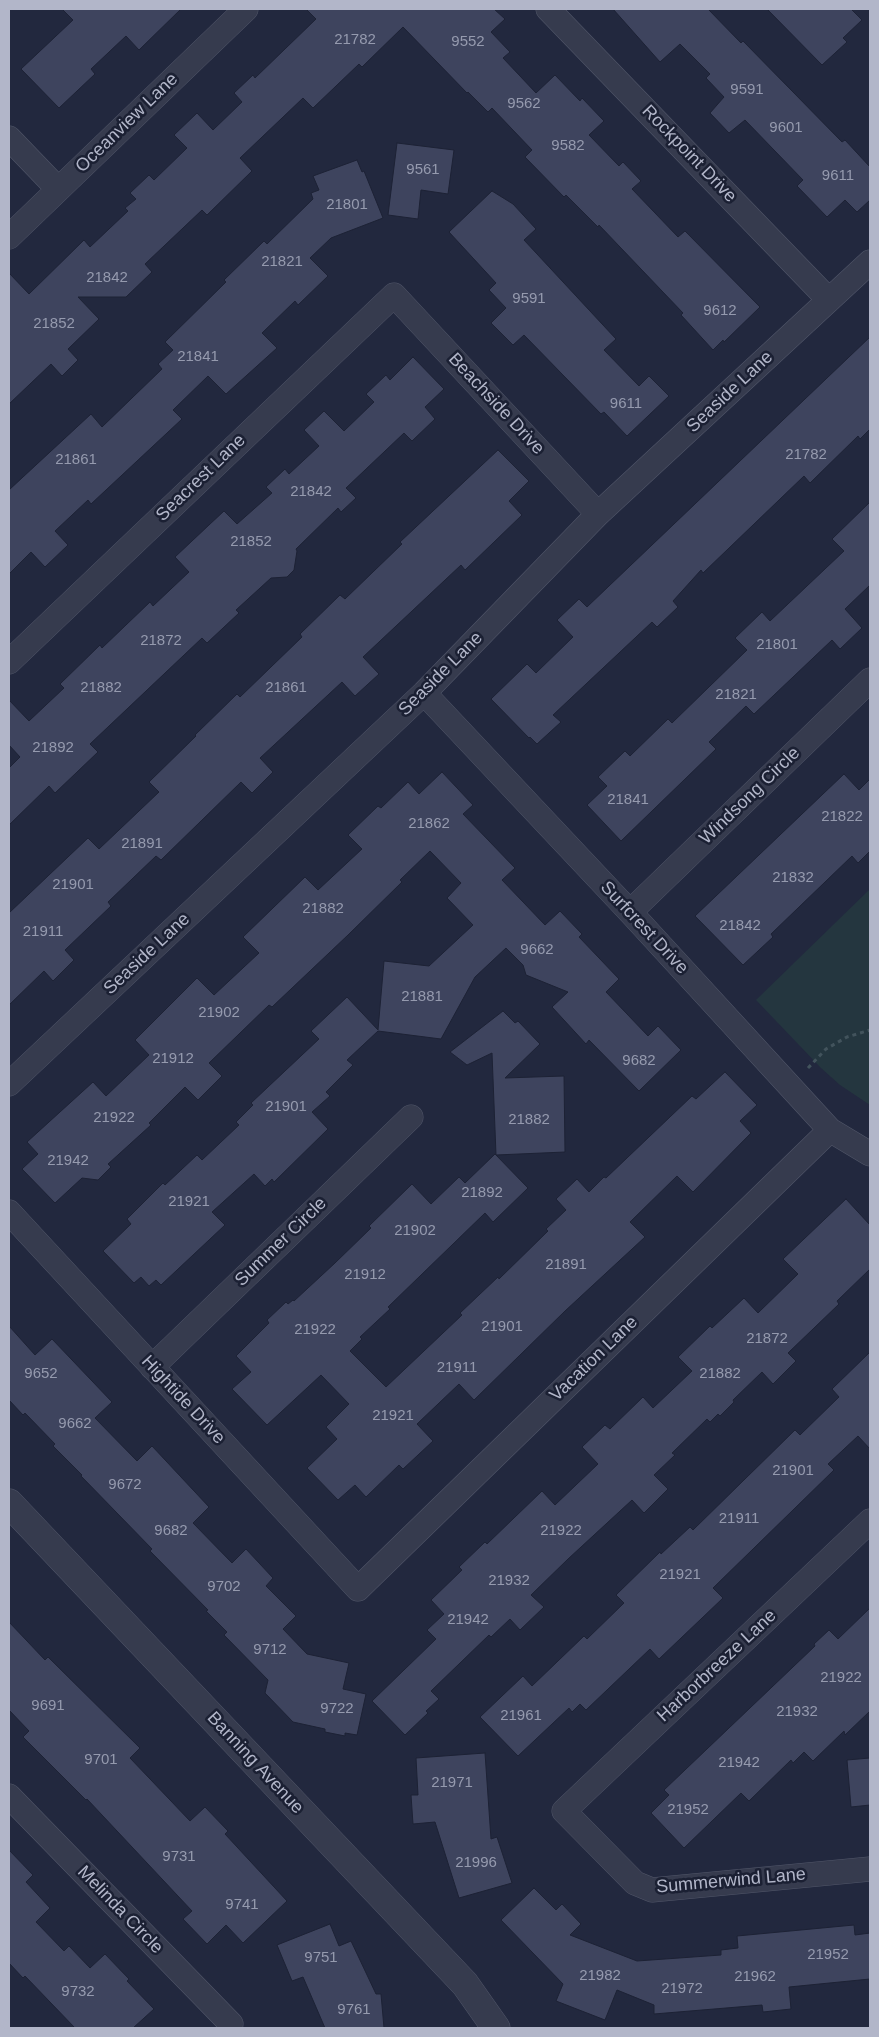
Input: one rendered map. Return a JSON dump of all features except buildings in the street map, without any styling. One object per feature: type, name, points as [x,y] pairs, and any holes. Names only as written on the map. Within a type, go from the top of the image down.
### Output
[{"type":"street","name":"Oceanview Lane","points":[[9,236],[246,9]]},
{"type":"street","name":"Rockpoint Drive","points":[[548,9],[829,300]]},
{"type":"street","points":[[9,138],[58,189]]},
{"type":"street","name":"Seaside Lane","points":[[9,1084],[424,693],[598,514],[870,262]]},
{"type":"street","name":"Beachside Drive","points":[[394,295],[598,514]]},
{"type":"street","name":"Seacrest Lane","points":[[9,662],[394,295]]},
{"type":"street","name":"Windsong Circle","points":[[630,912],[870,680]]},
{"type":"street","name":"Surfcrest Drive","points":[[424,693],[630,912],[830,1130],[870,1154]]},
{"type":"street","name":"Summer Circle","points":[[152,1367],[411,1117]]},
{"type":"street","name":"Vacation Lane","points":[[358,1589],[830,1130]]},
{"type":"street","name":"Hightide Drive","points":[[9,1212],[358,1589]]},
{"type":"street","name":"Banning Avenue","points":[[9,1503],[465,1984],[496,2028]]},
{"type":"street","name":"Harborbreeze Lane","points":[[564,1811],[870,1521]]},
{"type":"street","name":"Melinda Circle","points":[[9,1796],[231,2024]]},
{"type":"street","name":"Summerwind Lane","points":[[564,1811],[634,1884],[652,1890],[870,1869]]},
{"type":"path","points":[[790,1087],[826,1049],[847,1037],[870,1030]]},
{"type":"shaded area","points":[[870,889],[870,1105],[840,1085],[821,1068],[756,1000]]}]
